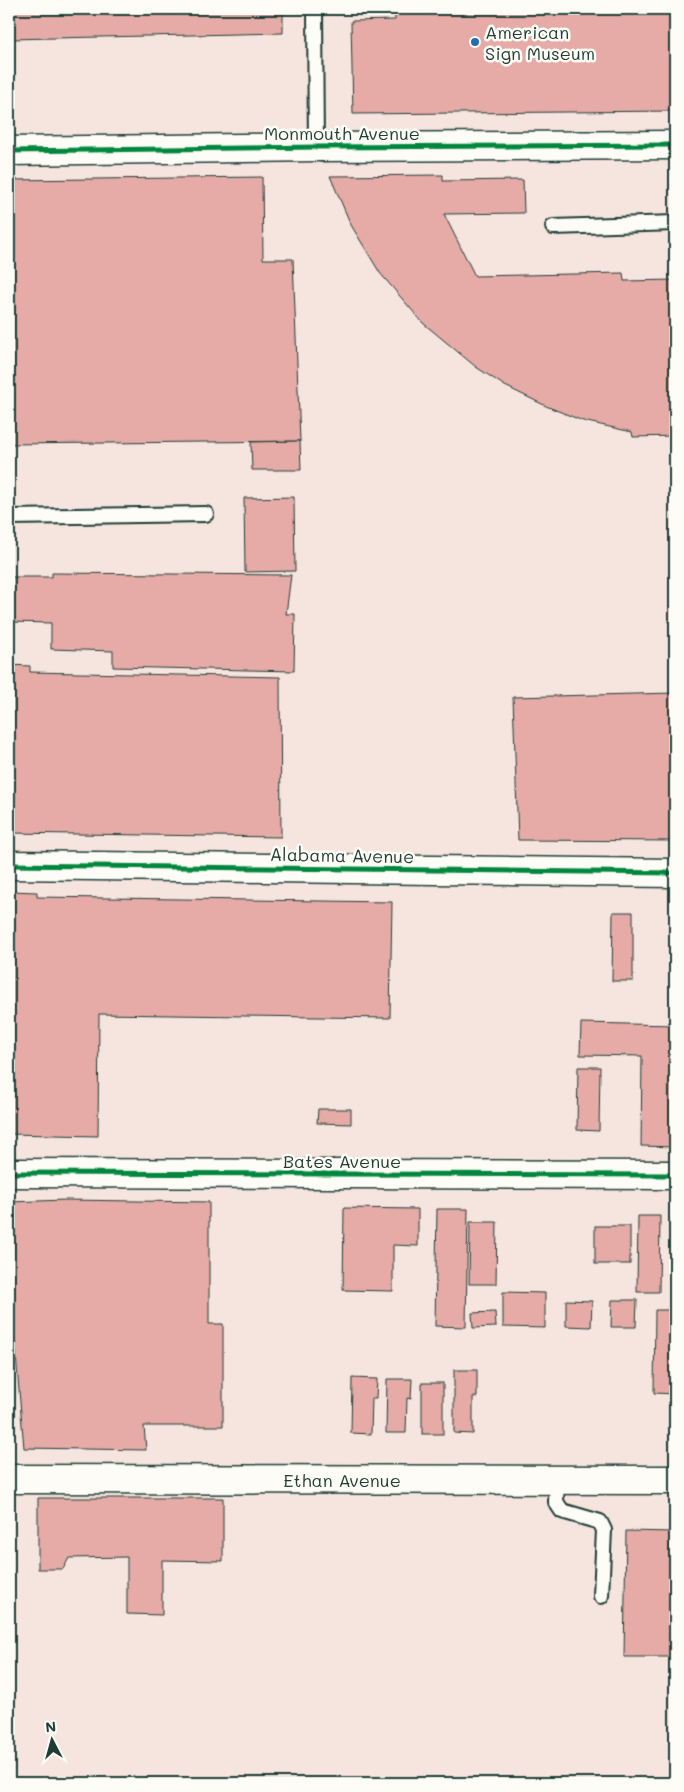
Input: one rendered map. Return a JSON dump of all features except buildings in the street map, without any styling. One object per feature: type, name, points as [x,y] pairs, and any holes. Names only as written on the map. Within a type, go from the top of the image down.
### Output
[{"type":"street","name":"Monmouth Avenue","points":[[9,151],[675,145]]},
{"type":"street","name":"Alabama Avenue","points":[[9,865],[675,873]]},
{"type":"street","name":"Bates Avenue","points":[[9,1173],[675,1175]]},
{"type":"street","name":"Ethan Avenue","points":[[9,1479],[675,1480]]},
{"type":"lane","points":[[315,9],[316,147]]},
{"type":"lane","points":[[553,227],[675,223]]},
{"type":"lane","points":[[9,517],[206,514]]},
{"type":"lane","points":[[557,1480],[556,1502],[562,1511],[600,1522],[604,1530],[601,1596]]},
{"type":"shaded area","points":[[9,9],[675,9],[675,1783],[9,1783]]},
{"type":"cycle path","points":[[9,151],[675,145]]},
{"type":"cycle path","points":[[9,865],[675,873]]},
{"type":"cycle path","points":[[9,1173],[675,1175]]},
{"type":"place","name":"American Sign Museum","points":[[475,42]]}]
